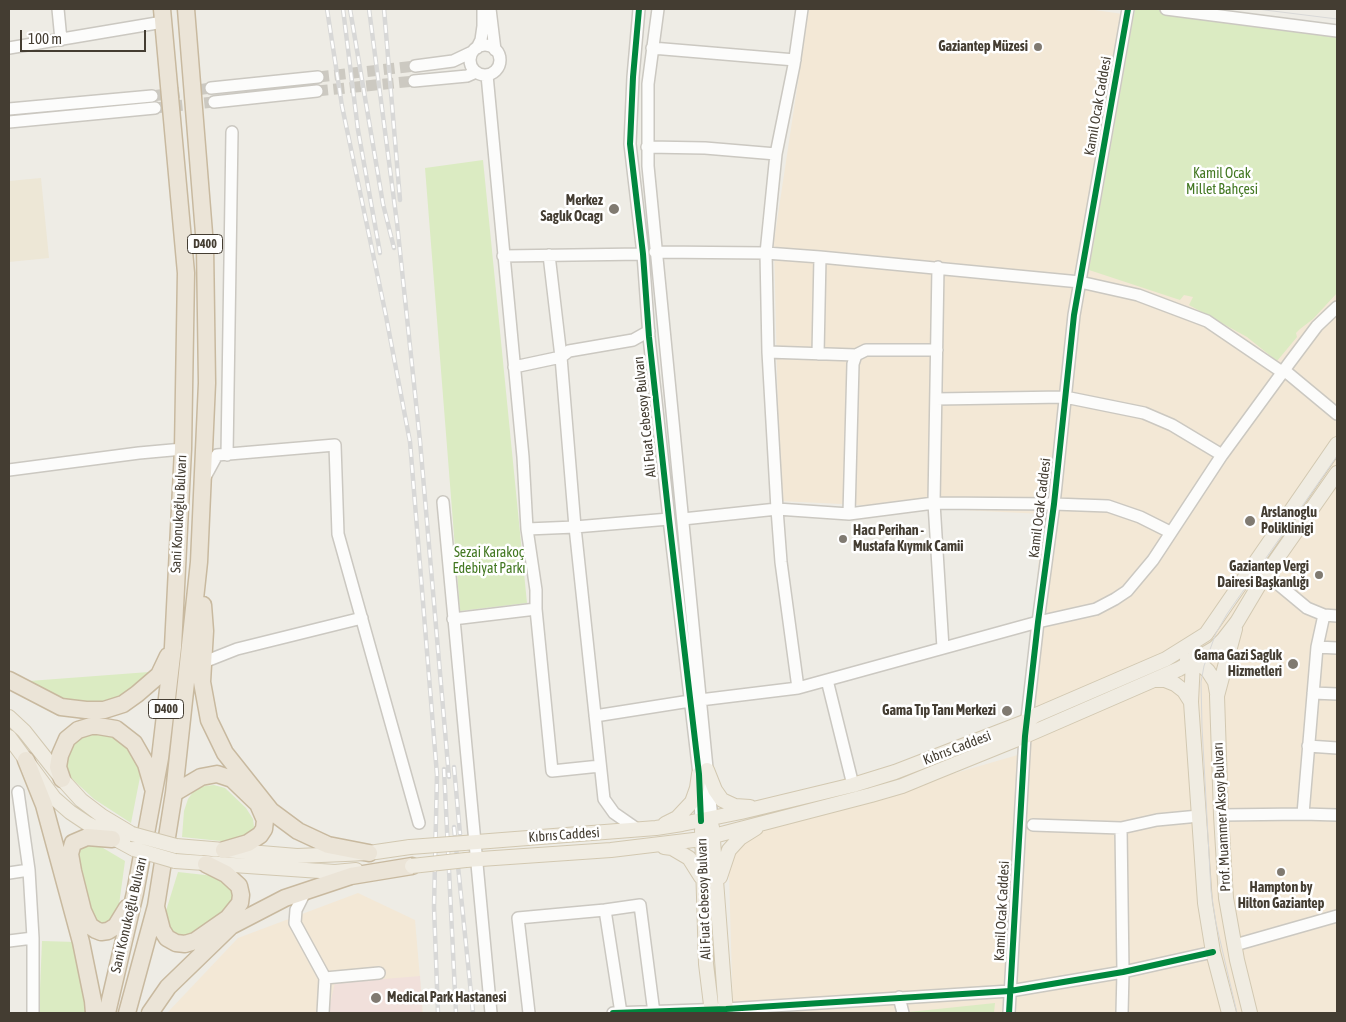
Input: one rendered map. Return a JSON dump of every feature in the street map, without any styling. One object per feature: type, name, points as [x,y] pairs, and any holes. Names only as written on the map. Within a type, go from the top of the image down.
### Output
[{"type":"highway","name":"Sani Konukoğlu Bulvarı","points":[[127,1013],[156,906],[174,793],[199,562],[207,383],[205,246],[186,9]]},
{"type":"highway","name":"Sani Konukoğlu Bulvarı","points":[[107,1013],[135,893],[154,792],[160,758],[173,647],[183,449],[186,273],[163,16]]},
{"type":"highway","points":[[199,562],[205,631],[202,682],[209,720],[225,753],[271,811],[298,831],[328,845],[369,853]]},
{"type":"highway","points":[[9,680],[61,707],[104,710],[123,704],[159,675],[173,647]]},
{"type":"highway","points":[[62,779],[58,767],[60,755],[67,739],[84,727],[108,727],[116,729],[134,743],[146,764],[154,792]]},
{"type":"highway","points":[[26,760],[44,806],[81,942],[94,1013]]},
{"type":"highway","points":[[174,793],[201,777],[217,774],[232,779],[258,804],[265,820],[264,829],[260,836],[248,843],[224,850]]},
{"type":"highway","points":[[112,839],[87,837],[73,843],[71,848],[72,871],[83,911],[90,926],[101,932],[108,931],[116,926],[135,893]]},
{"type":"highway","points":[[156,906],[162,930],[167,938],[176,943],[185,944],[195,941],[228,918],[240,903],[239,886],[226,874],[206,864]]},
{"type":"highway","points":[[150,1013],[168,987],[231,926],[285,898],[352,876],[412,866]]},
{"type":"main road","name":"Kıbrıs Caddesi","points":[[9,716],[24,731],[62,779],[82,800],[102,816],[132,834],[176,846],[297,856],[369,853],[410,847],[656,828],[706,820],[853,785],[895,772],[1027,721],[1166,659],[1206,634],[1337,444]]},
{"type":"main road","points":[[9,737],[54,798],[70,812],[112,839],[134,849],[175,861],[335,872],[471,859],[656,846],[708,838],[902,786],[1025,736],[1193,661],[1214,648],[1237,622],[1266,574],[1337,473]]},
{"type":"main road","name":"Prof. Muammer Aksoy Bulvarı","points":[[1237,622],[1217,696],[1226,898],[1250,1013]]},
{"type":"main road","name":"Prof. Muammer Aksoy Bulvarı","points":[[1206,634],[1193,661],[1191,702],[1205,903],[1213,952],[1229,1013]]},
{"type":"main road","points":[[1166,659],[1193,661],[1204,666],[1212,676],[1217,696]]},
{"type":"main road","points":[[1154,680],[1165,680],[1175,684],[1184,691],[1191,702]]},
{"type":"main road","points":[[703,772],[722,800],[735,806],[766,806]]},
{"type":"main road","points":[[656,828],[677,818],[684,812],[692,802],[703,772]]},
{"type":"main road","name":"Ali Fuat Cebesoy Bulvarı","points":[[706,820],[708,838],[702,879],[706,964],[719,1011]]},
{"type":"main road","points":[[718,887],[729,850],[740,838],[769,821]]},
{"type":"main road","points":[[708,838],[718,887],[719,1011]]},
{"type":"main road","points":[[656,846],[672,848],[680,852],[696,866],[702,879]]},
{"type":"street","points":[[58,9],[61,40]]},
{"type":"street","points":[[483,9],[481,40],[470,60],[470,64],[481,73],[503,256],[523,457],[527,529],[536,590],[536,609],[552,771],[600,766]]},
{"type":"street","points":[[414,81],[494,72],[499,63],[499,58],[495,50],[490,9]]},
{"type":"street","name":"Ali Fuat Cebesoy Bulvarı","points":[[639,9],[630,144],[643,254],[649,331],[669,519],[695,701],[706,820]]},
{"type":"street","points":[[658,9],[648,84],[647,147],[683,519],[695,701]]},
{"type":"street","points":[[798,688],[776,510],[768,352],[766,253],[776,154],[795,60],[802,9]]},
{"type":"street","name":"Kamil Ocak Caddesi","points":[[1009,1013],[1025,736],[1054,504],[1074,315],[1128,9]]},
{"type":"street","points":[[1166,9],[1337,31]]},
{"type":"street","points":[[9,48],[61,40],[163,16]]},
{"type":"street","points":[[415,66],[453,61],[486,46],[495,50]]},
{"type":"street","points":[[652,48],[795,60]]},
{"type":"street","points":[[211,88],[318,77]]},
{"type":"street","points":[[214,102],[317,91]]},
{"type":"street","points":[[9,109],[152,96]]},
{"type":"street","points":[[9,122],[155,108]]},
{"type":"street","points":[[227,455],[232,132]]},
{"type":"street","points":[[647,147],[705,148],[776,154]]},
{"type":"street","points":[[656,252],[766,253],[820,257],[1080,282],[1138,295],[1207,321],[1283,371],[1337,414]]},
{"type":"street","points":[[503,256],[643,254]]},
{"type":"street","points":[[548,255],[561,357],[575,527],[604,800],[614,813],[637,829]]},
{"type":"street","points":[[818,354],[820,257]]},
{"type":"street","points":[[938,268],[934,503],[943,648]]},
{"type":"street","points":[[595,716],[798,688],[1038,622],[1096,609],[1127,591],[1153,560],[1222,455],[1283,371],[1317,326],[1337,307]]},
{"type":"street","points":[[514,367],[561,357],[569,351],[633,340],[649,331]]},
{"type":"street","points":[[768,352],[856,355],[866,350],[937,350]]},
{"type":"street","points":[[849,514],[853,364],[856,355]]},
{"type":"street","points":[[936,399],[1065,397],[1144,414],[1172,425],[1222,455]]},
{"type":"street","points":[[203,480],[217,456],[335,445],[338,534],[419,823]]},
{"type":"street","points":[[9,470],[139,452],[183,449]]},
{"type":"street","points":[[443,502],[454,619],[469,842],[491,1013]]},
{"type":"street","points":[[683,519],[776,510],[849,514],[934,503],[1054,504],[1108,506],[1140,517],[1170,532]]},
{"type":"street","points":[[527,529],[669,519]]},
{"type":"street","points":[[1266,574],[1307,608],[1324,615],[1337,616]]},
{"type":"street","points":[[454,619],[536,609]]},
{"type":"street","points":[[1303,814],[1317,647],[1324,615]]},
{"type":"street","points":[[204,662],[237,649],[362,618]]},
{"type":"street","points":[[1317,647],[1337,648]]},
{"type":"street","points":[[827,680],[853,785]]},
{"type":"street","points":[[1313,693],[1337,694]]},
{"type":"street","points":[[1308,746],[1337,748]]},
{"type":"street","points":[[18,792],[29,870],[33,938],[33,1013]]},
{"type":"street","points":[[1221,815],[1337,815]]},
{"type":"street","points":[[1034,825],[1121,828],[1158,820],[1199,816]]},
{"type":"street","points":[[1121,828],[1122,1013]]},
{"type":"street","points":[[9,872],[29,870]]},
{"type":"street","points":[[305,892],[296,910],[295,924],[325,978],[323,1013]]},
{"type":"street","points":[[529,1013],[518,918],[640,905],[654,1012]]},
{"type":"street","points":[[605,910],[618,1013],[719,1011],[899,997],[1010,992],[1123,972],[1213,952]]},
{"type":"street","points":[[1235,945],[1337,919]]},
{"type":"street","points":[[9,940],[33,938]]},
{"type":"street","points":[[325,978],[379,973]]},
{"type":"street","points":[[899,997],[903,1013]]},
{"type":"shaded area","points":[[809,9],[1088,9],[1337,45],[1337,1013],[733,1013],[728,839],[1021,754],[1043,514],[780,501],[774,241]]},
{"type":"shaded area","points":[[41,178],[49,258],[9,262],[9,181]]},
{"type":"shaded area","points":[[358,893],[415,920],[423,1013],[167,1013],[238,938]]},
{"type":"shaded area","name":"Medical Park Hastanesi","points":[[420,976],[422,1013],[328,1013],[335,983]]},
{"type":"green space","name":"Kamil Ocak Millet Bahçesi","points":[[1135,9],[1154,9],[1337,33],[1337,293],[1313,319],[1296,333],[1297,337],[1277,361],[1247,337],[1189,305],[1193,297],[1184,295],[1180,300],[1089,270]]},
{"type":"green space","name":"Sezai Karakoç Edebiyat Parkı","points":[[483,160],[527,603],[460,611],[425,168]]},
{"type":"green space","points":[[149,672],[145,679],[118,698],[98,703],[81,704],[60,698],[29,681]]},
{"type":"green space","points":[[91,732],[118,736],[131,749],[141,772],[131,823],[94,799],[68,775],[65,765],[70,748],[80,738]]},
{"type":"green space","points":[[214,785],[225,788],[246,808],[253,819],[254,827],[251,835],[230,842],[182,837],[184,811],[188,799],[195,789]]},
{"type":"green space","points":[[93,842],[125,861],[118,912],[107,922],[99,924],[95,921],[89,907],[77,853],[83,843]]},
{"type":"green space","points":[[178,872],[223,877],[235,892],[231,909],[190,938],[180,938],[166,928],[165,914]]},
{"type":"green space","points":[[42,941],[76,942],[87,1013],[39,1013]]},
{"type":"green space","points":[[995,1003],[994,1013],[909,1012]]},
{"type":"tunnel","points":[[318,77],[415,66]]},
{"type":"tunnel","points":[[317,91],[414,81]]},
{"type":"tunnel","points":[[152,96],[211,88]]},
{"type":"tunnel","points":[[155,108],[214,102]]},
{"type":"tram line","points":[[1257,9],[1337,19]]},
{"type":"tram line","points":[[1237,1013],[1216,923],[1211,891],[1201,682],[1204,666],[1216,633],[1227,614],[1337,456]]},
{"type":"railway","points":[[327,9],[342,106],[410,442],[437,775],[434,907],[438,1013]]},
{"type":"railway","points":[[343,9],[358,130],[380,253]]},
{"type":"railway","points":[[350,9],[383,204],[394,248]]},
{"type":"railway","points":[[369,9],[397,223],[420,441],[449,777]]},
{"type":"railway","points":[[384,9],[400,200]]},
{"type":"railway","points":[[454,767],[460,834]]},
{"type":"railway","points":[[444,769],[456,1013]]},
{"type":"railway","points":[[454,827],[473,1013]]},
{"type":"cycle path","points":[[639,9],[630,144],[643,254],[649,337],[699,774],[701,821]]},
{"type":"cycle path","points":[[1009,1013],[1025,736],[1054,504],[1074,315],[1128,9]]},
{"type":"cycle path","points":[[613,1013],[726,1009],[1010,991],[1123,972],[1213,952]]},
{"type":"place","name":"Gaziantep Müzesi","points":[[1038,47]]},
{"type":"place","name":"Merkez Saglık Ocagı","points":[[614,209]]},
{"type":"place","name":"Arslanoglu Poliklinigi","points":[[1250,521]]},
{"type":"place","name":"Hacı Perihan - Mustafa Kıymık Camii","points":[[843,539]]},
{"type":"place","name":"Gaziantep Vergi Dairesi Başkanlığı","points":[[1319,575]]},
{"type":"place","name":"Gama Gazi Saglık Hizmetleri","points":[[1293,664]]},
{"type":"place","name":"Gama Tıp Tanı Merkezi","points":[[1007,711]]},
{"type":"place","name":"Hampton by Hilton Gaziantep","points":[[1281,872]]},
{"type":"place","name":"Medical Park Hastanesi","points":[[376,998]]}]
